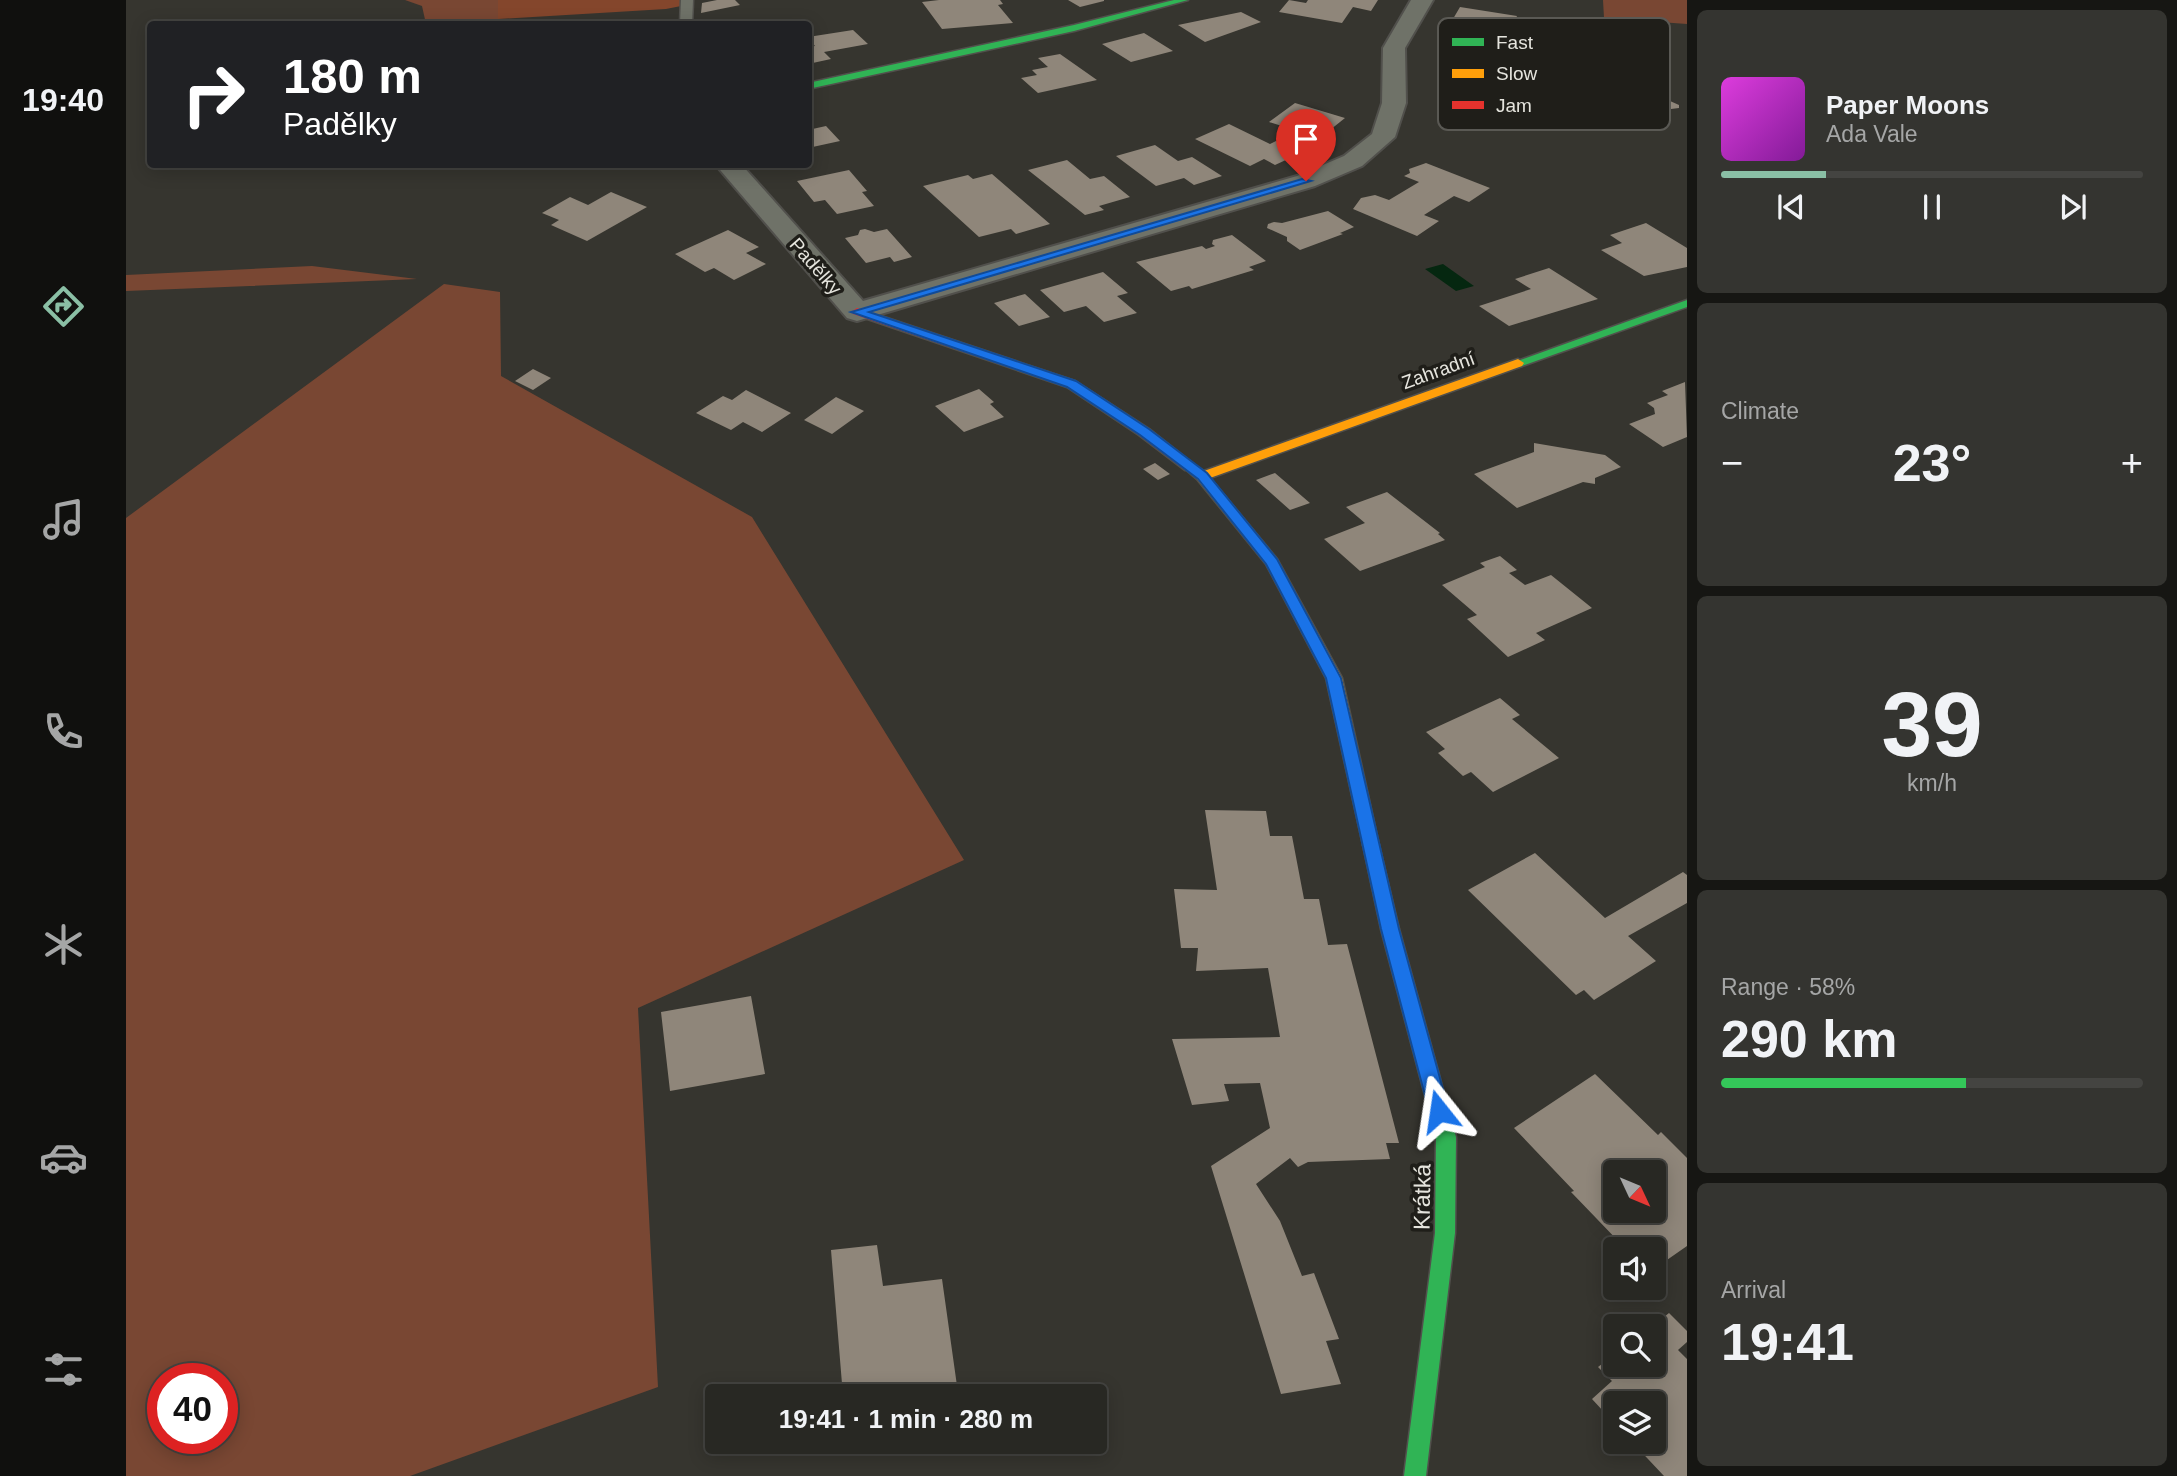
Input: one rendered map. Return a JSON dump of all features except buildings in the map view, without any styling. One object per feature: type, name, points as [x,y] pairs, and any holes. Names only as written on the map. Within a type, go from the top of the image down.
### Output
[{"type":"street","points":[[812,85],[1074,28],[1184,0]]},
{"type":"street","name":"Padělky","points":[[731,168],[857,312],[1306,181],[1353,161],[1383,137],[1394,103],[1394,48],[1422,0]]},
{"type":"street","name":"Zahradní","points":[[1202,476],[1687,303]]},
{"type":"street","name":"Krátká","points":[[857,312],[1071,384],[1144,432],[1202,476],[1272,562],[1334,678],[1390,929],[1446,1137],[1445,1233],[1415,1476]]},
{"type":"lane","points":[[686,21],[687,0]]},
{"type":"shaded area","points":[[405,0],[498,0],[498,21],[425,21],[422,6]]},
{"type":"shaded area","points":[[498,0],[687,0],[686,5],[666,9],[498,19]]},
{"type":"shaded area","points":[[1603,0],[1687,0],[1687,24],[1670,23],[1670,18],[1604,18]]},
{"type":"shaded area","points":[[1443,264],[1474,286],[1456,291],[1425,269]]},
{"type":"shaded area","points":[[312,266],[417,279],[126,291],[126,275]]},
{"type":"shaded area","points":[[444,284],[500,292],[501,376],[752,517],[964,860],[638,1008],[658,1387],[410,1476],[126,1476],[126,518]]},
{"type":"traffic: fast","points":[[812,85],[1074,28],[1184,0]]},
{"type":"traffic: fast","points":[[1518,363],[1687,303]]},
{"type":"traffic: fast","points":[[1371,845],[1390,929],[1446,1137],[1445,1233],[1415,1476]]},
{"type":"traffic: slow","points":[[1202,476],[1518,363]]},
{"type":"traffic: slow","points":[[1190,467],[1202,476],[1272,562],[1334,678],[1371,845]]},
{"type":"traffic: jam","points":[[857,312],[1071,384],[1144,432],[1190,467]]},
{"type":"route","points":[[1306,181],[857,312],[1071,384],[1144,432],[1202,476],[1272,562],[1334,678],[1390,929],[1439,1111]]}]
